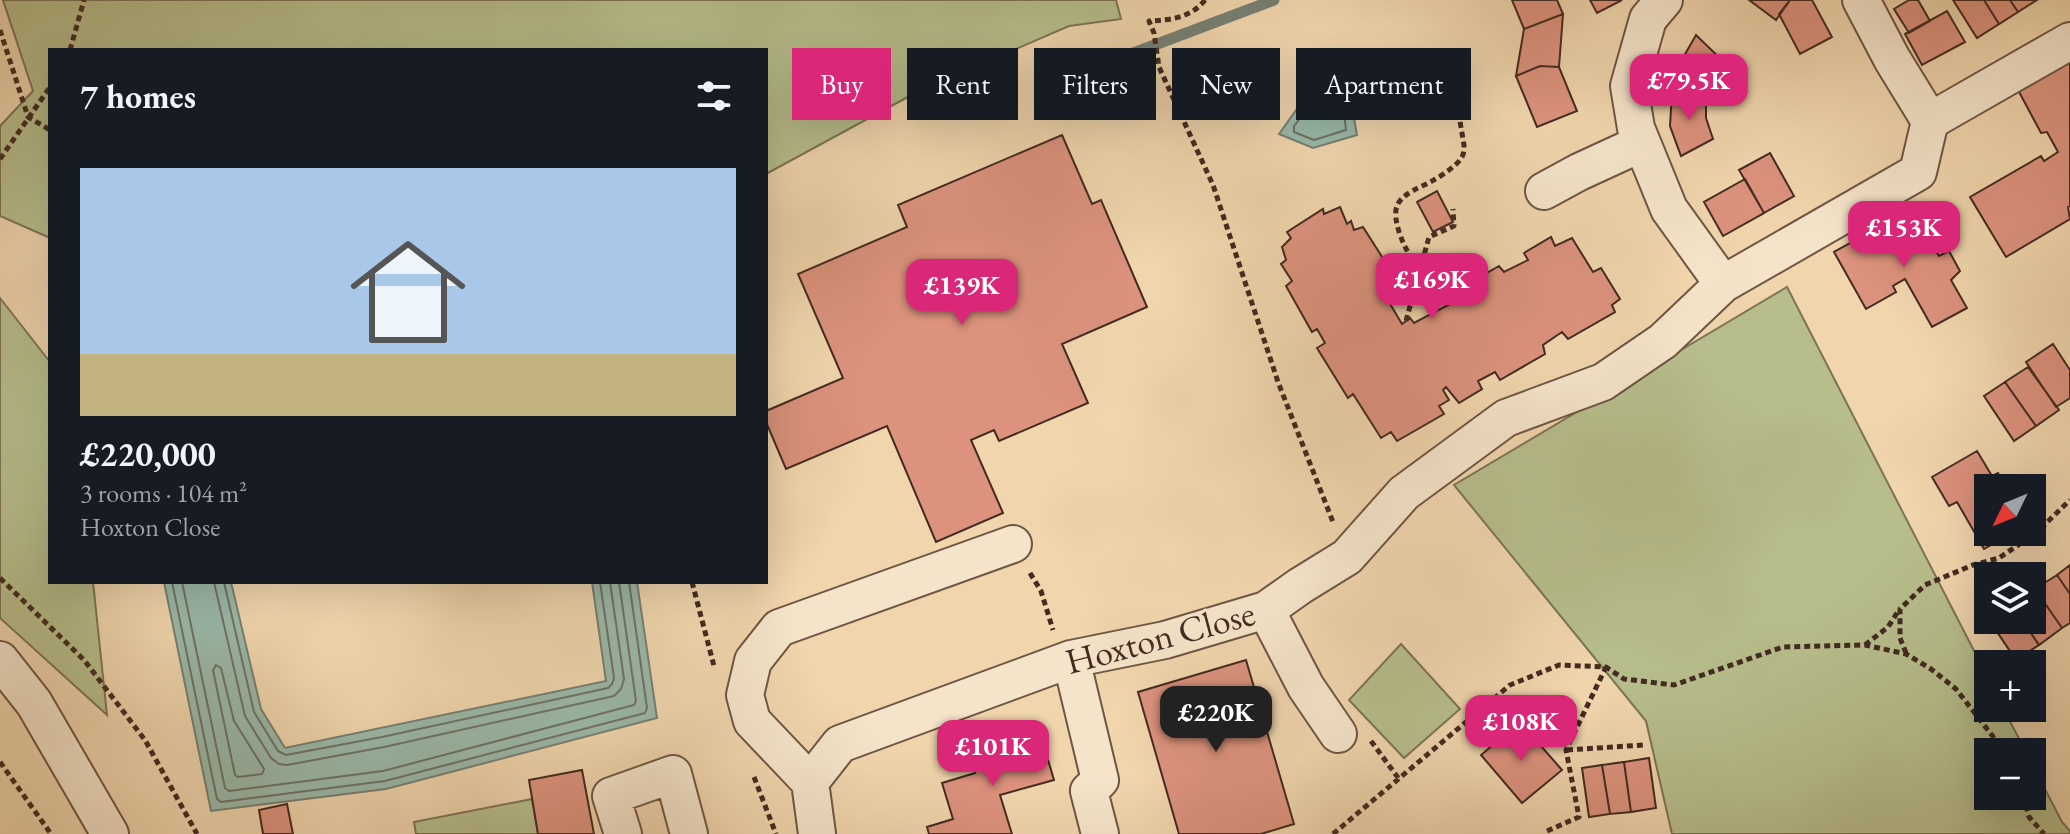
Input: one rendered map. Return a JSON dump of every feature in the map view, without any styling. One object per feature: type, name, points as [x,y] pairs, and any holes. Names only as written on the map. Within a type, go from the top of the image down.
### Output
[{"type":"street","points":[[1664,0],[1648,19],[1629,86],[1636,128],[1669,209],[1723,284]]},
{"type":"street","points":[[1861,0],[1930,121],[2070,41]]},
{"type":"street","name":"Hoxton Close","points":[[810,782],[840,744],[1067,660],[1165,640],[1266,610],[1347,557],[1404,493],[1506,418],[1603,382],[1663,341],[1723,284],[1918,172],[1930,121]]},
{"type":"street","points":[[1548,178],[1642,143]]},
{"type":"street","points":[[817,834],[810,782],[752,721],[745,695],[753,661],[779,628],[1013,544]]},
{"type":"street","points":[[1266,610],[1306,687],[1338,734]]},
{"type":"street","points":[[0,660],[34,703],[110,834]]},
{"type":"street","points":[[1067,660],[1100,780],[1089,791],[1100,834]]},
{"type":"street","points":[[623,834],[611,796],[673,774],[689,834]]},
{"type":"path","points":[[71,48],[84,0]]},
{"type":"path","points":[[1205,0],[1197,10],[1171,20],[1149,21],[1159,67],[1213,185],[1278,382],[1347,557]]},
{"type":"path","points":[[0,30],[28,117],[48,129]]},
{"type":"path","points":[[0,159],[48,90]]},
{"type":"path","points":[[1421,266],[1404,247],[1395,213],[1409,191],[1455,166],[1463,155],[1460,120]]},
{"type":"path","points":[[1406,321],[1429,237],[1454,226],[1453,209]]},
{"type":"path","points":[[1865,645],[1888,627],[1900,609],[1925,585],[1999,558],[2036,533],[2070,500]]},
{"type":"path","points":[[1013,544],[1041,591],[1067,660]]},
{"type":"path","points":[[0,578],[84,660],[145,740],[197,834]]},
{"type":"path","points":[[1900,609],[1900,638],[1906,654]]},
{"type":"path","points":[[1333,834],[1510,685],[1559,665],[1606,667],[1624,679],[1674,685],[1783,647],[1865,645],[1906,654],[1931,669],[1956,689],[1994,738]]},
{"type":"path","points":[[1547,831],[1579,817],[1566,750],[1606,667]]},
{"type":"path","points":[[1566,750],[1643,745]]},
{"type":"path","points":[[0,762],[51,834]]},
{"type":"path","points":[[2027,810],[2029,817],[2044,834]]},
{"type":"green space","points":[[3,0],[1116,0],[1121,19],[1069,26],[1018,48],[907,48],[907,97],[891,106],[891,48],[792,48],[792,120],[865,120],[768,173],[768,48],[48,48],[48,237],[0,216],[0,126],[33,91]]},
{"type":"green space","points":[[1787,287],[1974,651],[1974,722],[2010,722],[2019,738],[1974,738],[1974,810],[2046,810],[2046,791],[2070,834],[1672,834],[1646,721],[1454,485]]},
{"type":"green space","points":[[0,298],[48,359],[48,584],[93,584],[107,715],[0,618]]},
{"type":"green space","points":[[1401,644],[1460,709],[1404,758],[1349,700]]},
{"type":"green space","points":[[532,799],[538,834],[416,834],[414,822]]},
{"type":"water","points":[[1296,110],[1296,120],[1354,120],[1357,135],[1313,148],[1279,134]]},
{"type":"water","points":[[164,584],[231,584],[261,709],[285,748],[606,681],[592,584],[637,584],[657,718],[386,789],[211,811]]},
{"type":"building","points":[[1512,0],[1557,0],[1563,14],[1524,29]]},
{"type":"building","points":[[1590,0],[1622,0],[1597,13]]},
{"type":"building","points":[[1749,0],[1790,0],[1776,20]]},
{"type":"building","points":[[1790,0],[1812,0],[1832,37],[1800,54],[1779,14]]},
{"type":"building","points":[[1909,0],[1918,0],[1930,21],[1909,33],[1894,9]]},
{"type":"building","points":[[1953,0],[1984,0],[1999,24],[1977,38]]},
{"type":"building","points":[[1984,0],[2010,0],[2018,12],[1999,24]]},
{"type":"building","points":[[2010,0],[2037,0],[2018,12]]},
{"type":"building","points":[[1947,11],[1965,42],[1922,65],[1905,34]]},
{"type":"building","points":[[1563,14],[1559,67],[1540,66],[1516,76],[1524,29]]},
{"type":"building","points":[[1696,35],[1724,62],[1711,77],[1706,97],[1672,92],[1680,63]]},
{"type":"building","points":[[2070,62],[2070,219],[2006,257],[1970,197],[2041,156],[2044,161],[2058,152],[2047,132],[2041,133],[2018,90]]},
{"type":"building","points":[[1540,66],[1559,67],[1577,111],[1537,127],[1516,76]]},
{"type":"building","points":[[1672,92],[1706,97],[1706,118],[1713,139],[1681,156],[1670,126]]},
{"type":"building","points":[[1062,135],[1092,204],[1101,200],[1147,307],[1062,344],[1088,403],[999,441],[994,430],[971,440],[1003,513],[936,542],[887,426],[786,469],[768,427],[768,410],[843,378],[798,274],[907,227],[898,205]]},
{"type":"building","points":[[1770,153],[1794,196],[1764,213],[1739,170]]},
{"type":"building","points":[[1745,179],[1764,213],[1723,236],[1704,202]]},
{"type":"building","points":[[1437,191],[1453,222],[1433,232],[1417,202]]},
{"type":"building","points":[[1340,207],[1347,224],[1351,221],[1354,230],[1363,227],[1393,274],[1386,279],[1390,287],[1383,292],[1402,324],[1410,318],[1414,323],[1450,304],[1447,296],[1499,266],[1504,272],[1528,260],[1524,253],[1551,237],[1555,246],[1572,238],[1593,272],[1601,268],[1620,299],[1612,305],[1615,312],[1568,339],[1562,332],[1543,345],[1545,354],[1500,380],[1495,372],[1478,381],[1482,389],[1459,403],[1446,387],[1443,390],[1449,400],[1439,406],[1444,414],[1397,441],[1391,432],[1381,438],[1353,394],[1348,398],[1317,348],[1325,343],[1317,329],[1312,332],[1286,286],[1292,281],[1281,264],[1286,260],[1282,247],[1291,238],[1287,232],[1323,209],[1324,214]]},
{"type":"building","points":[[1914,211],[1939,256],[1949,251],[1960,271],[1951,280],[1967,308],[1932,327],[1905,279],[1893,286],[1896,292],[1866,309],[1834,252],[1861,237],[1865,244],[1890,231],[1887,226]]},
{"type":"building","points":[[2053,344],[2070,370],[2070,398],[2056,407],[2026,362]]},
{"type":"building","points":[[2028,367],[2059,410],[2036,426],[2005,382]]},
{"type":"building","points":[[2005,382],[2036,426],[2014,441],[1984,396]]},
{"type":"building","points":[[1977,451],[1991,474],[1974,474],[1974,532],[1957,502],[1949,506],[1932,477]]},
{"type":"building","points":[[2070,565],[2070,594],[2057,575]]},
{"type":"building","points":[[2057,575],[2070,594],[2070,623],[2062,628],[2046,605],[2046,582]]},
{"type":"building","points":[[2046,605],[2062,628],[2039,645],[2032,634],[2046,634]]},
{"type":"building","points":[[1998,634],[2032,634],[2039,645],[2031,650],[2009,650]]},
{"type":"building","points":[[1246,660],[1294,824],[1261,834],[1179,834],[1138,692]]},
{"type":"building","points":[[1520,722],[1562,770],[1522,803],[1481,755]]},
{"type":"building","points":[[1041,736],[1054,780],[1000,795],[1012,834],[929,834],[927,827],[953,819],[942,783],[975,773],[970,757]]},
{"type":"building","points":[[1649,758],[1656,808],[1631,812],[1624,762]]},
{"type":"building","points":[[1624,762],[1631,812],[1610,814],[1602,765]]},
{"type":"building","points":[[1602,765],[1610,814],[1589,817],[1582,768]]},
{"type":"building","points":[[582,770],[594,834],[538,834],[529,780]]},
{"type":"building","points":[[287,804],[293,834],[263,834],[259,810]]},
{"type":"waterway","points":[[1146,48],[1274,0]]}]
